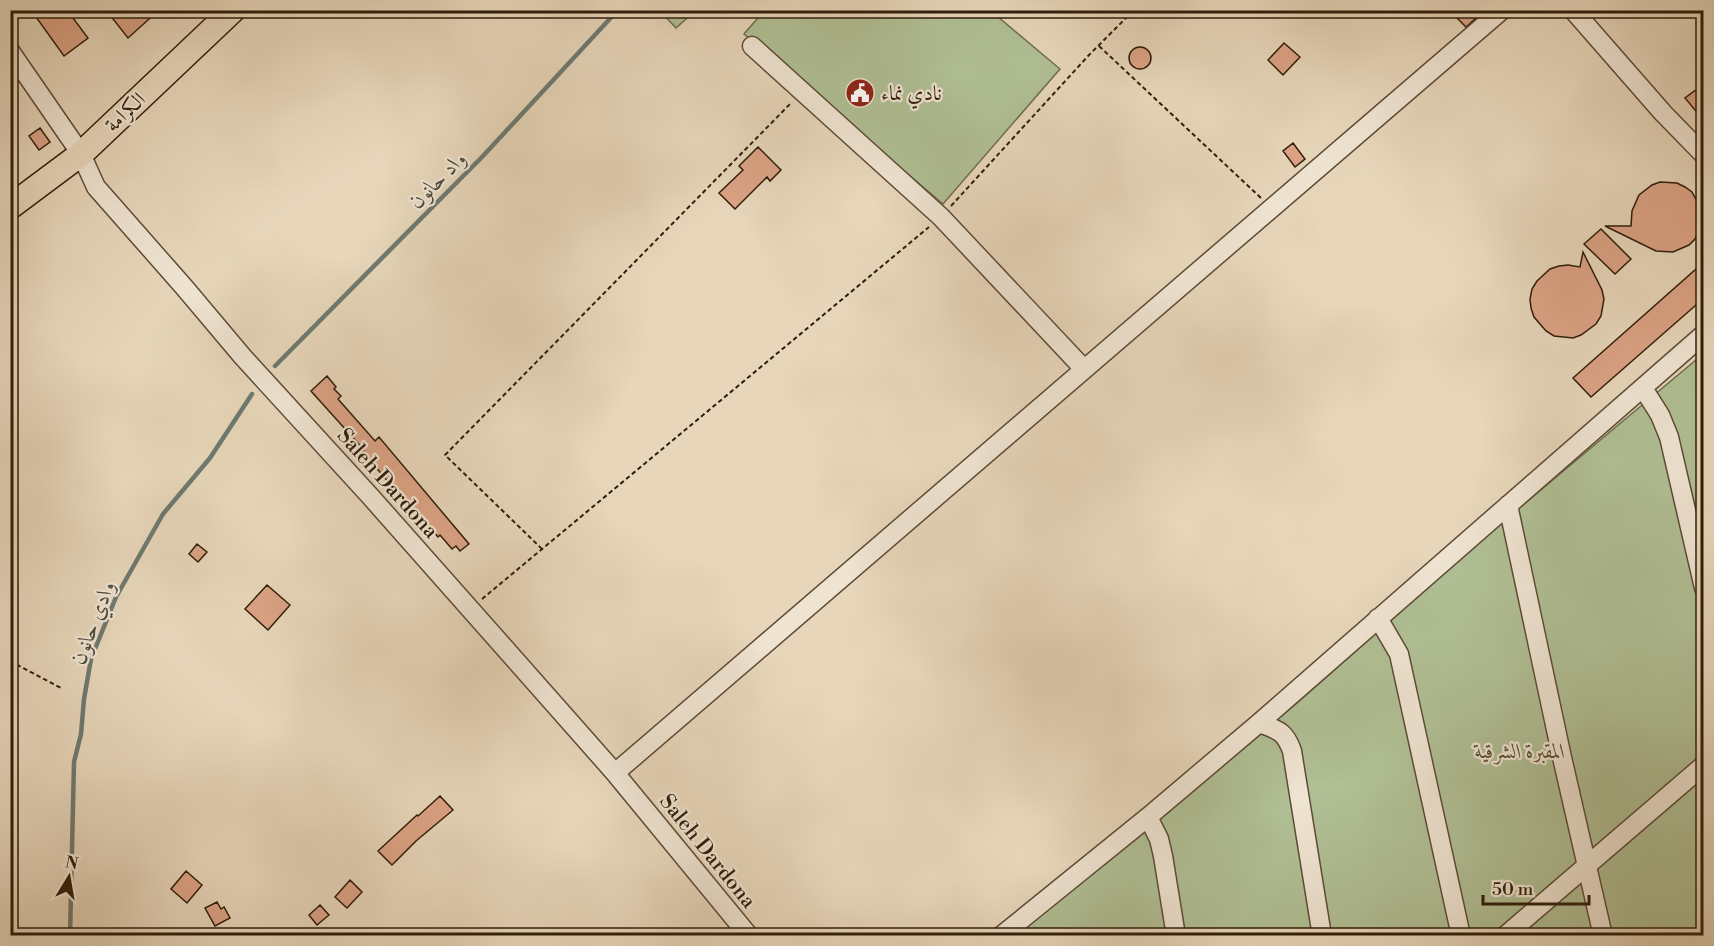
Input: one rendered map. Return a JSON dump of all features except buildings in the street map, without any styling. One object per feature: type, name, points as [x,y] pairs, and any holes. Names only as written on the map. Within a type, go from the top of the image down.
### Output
[{"type":"main road","name":"الكرامة","points":[[10,207],[81,154],[233,10]]},
{"type":"street","points":[[615,773],[1502,10]]},
{"type":"street","points":[[1573,10],[1663,113],[1704,155]]},
{"type":"street","points":[[752,46],[941,217],[1084,369]]},
{"type":"street","name":"Saleh Dardona","points":[[10,51],[81,154],[96,187],[243,357],[370,495],[615,773],[749,936]]},
{"type":"street","points":[[1001,936],[1148,817],[1259,723],[1704,334]]},
{"type":"street","points":[[1643,388],[1660,415],[1669,437],[1704,588]]},
{"type":"street","points":[[1508,505],[1603,936]]},
{"type":"street","points":[[1378,618],[1399,654],[1461,936]]},
{"type":"street","points":[[1259,723],[1282,732],[1288,738],[1292,751],[1322,936]]},
{"type":"street","points":[[1505,936],[1704,765]]},
{"type":"street","points":[[1148,817],[1159,839],[1176,936]]},
{"type":"path","points":[[471,609],[941,217],[1131,10]]},
{"type":"path","points":[[1099,46],[1272,208]]},
{"type":"path","points":[[542,549],[445,455],[802,92]]},
{"type":"path","points":[[10,661],[61,688]]},
{"type":"green space","points":[[660,11],[695,11],[676,28]]},
{"type":"green space","points":[[764,11],[991,11],[1060,69],[943,204],[744,34]]},
{"type":"green space","name":"المقبرة الشرقية","points":[[1703,354],[1703,935],[1016,936],[1297,703],[1493,530]]},
{"type":"waterway","name":"واد حانون","points":[[275,366],[483,156],[618,10]]},
{"type":"waterway","name":"وادي حانون","points":[[70,936],[74,762],[81,734],[91,659],[116,597],[163,514],[210,458],[252,394]]},
{"type":"place","name":"نادي نماء","points":[[860,93]]}]
